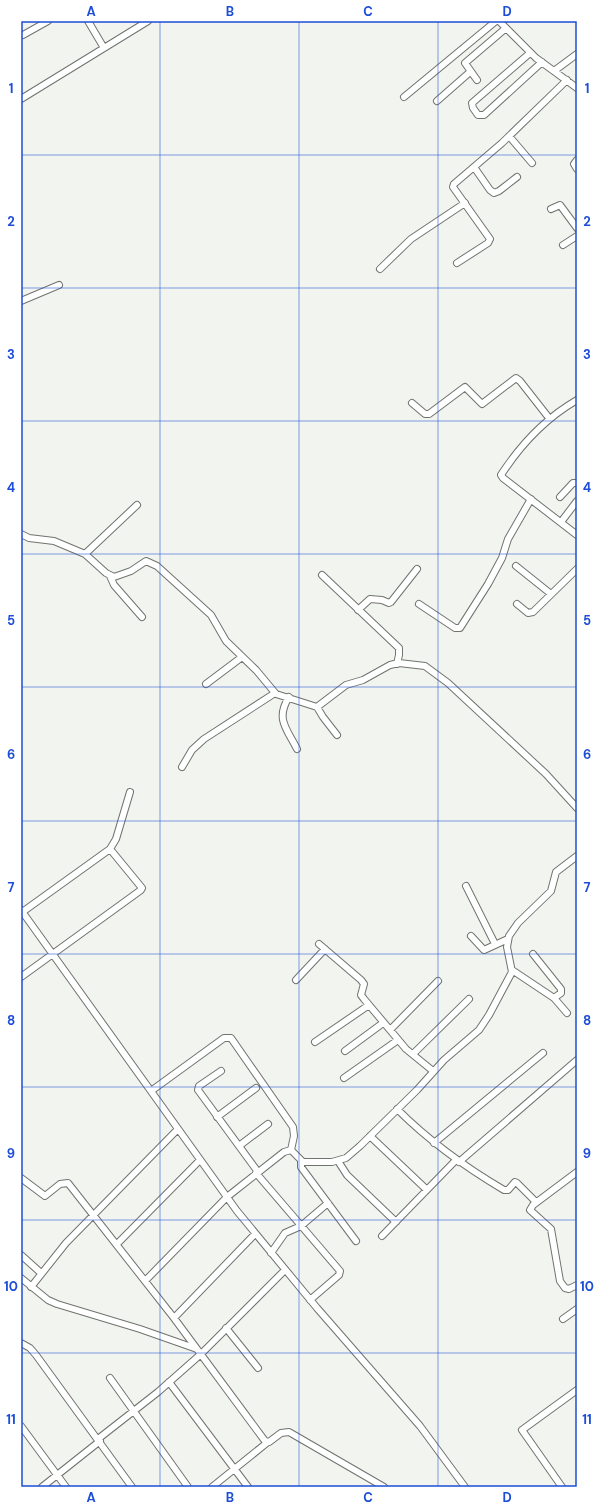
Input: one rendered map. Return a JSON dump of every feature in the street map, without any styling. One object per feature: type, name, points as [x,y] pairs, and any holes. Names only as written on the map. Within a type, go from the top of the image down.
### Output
[{"type":"street","points":[[23,35],[48,21]]},
{"type":"street","points":[[88,21],[104,48]]},
{"type":"street","points":[[21,99],[148,21]]},
{"type":"street","points":[[404,97],[496,21]]},
{"type":"street","points":[[499,21],[530,53],[577,88]]},
{"type":"street","points":[[477,80],[465,64],[466,61],[506,28]]},
{"type":"street","points":[[530,53],[472,103],[473,108],[478,115],[484,115],[542,62]]},
{"type":"street","points":[[554,71],[577,54]]},
{"type":"street","points":[[437,101],[470,72]]},
{"type":"street","points":[[457,263],[488,243],[490,239],[453,186],[509,136],[567,80]]},
{"type":"street","points":[[509,136],[532,163]]},
{"type":"street","points":[[577,160],[574,164],[577,169]]},
{"type":"street","points":[[474,167],[490,190],[494,193],[499,191],[517,177]]},
{"type":"street","points":[[380,268],[411,239],[465,203]]},
{"type":"street","points":[[551,209],[560,205],[577,228]]},
{"type":"street","points":[[564,245],[577,236]]},
{"type":"street","points":[[21,301],[59,285]]},
{"type":"street","points":[[412,403],[425,414],[429,414],[465,387],[482,404],[516,378],[520,381],[548,418]]},
{"type":"street","points":[[577,400],[548,418],[532,434],[501,474],[503,478],[577,535]]},
{"type":"street","points":[[560,497],[573,483],[577,483]]},
{"type":"street","points":[[419,604],[455,628],[460,628],[488,584],[502,558],[508,539],[531,500]]},
{"type":"street","points":[[561,522],[577,501]]},
{"type":"street","points":[[85,554],[137,505]]},
{"type":"street","points":[[21,534],[29,538],[54,541],[85,554],[110,576],[114,585],[142,617]]},
{"type":"street","points":[[110,576],[117,577],[124,575],[146,561],[157,566],[211,615],[226,641],[275,693],[317,707],[337,735]]},
{"type":"street","points":[[516,566],[550,594]]},
{"type":"street","points":[[358,610],[370,599],[382,600],[389,603],[391,602],[417,569]]},
{"type":"street","points":[[516,604],[531,613],[577,569]]},
{"type":"street","points":[[322,575],[398,648],[400,654],[397,664]]},
{"type":"street","points":[[206,684],[242,657]]},
{"type":"street","points":[[317,707],[346,685],[397,664],[425,666],[441,676],[546,774],[577,808]]},
{"type":"street","points":[[182,767],[192,750],[204,739],[275,693]]},
{"type":"street","points":[[289,697],[281,714],[297,749]]},
{"type":"street","points":[[130,792],[116,839],[110,849],[22,911],[152,1091],[226,1197],[310,1300],[416,1421],[465,1487]]},
{"type":"street","points":[[21,977],[142,890],[110,849]]},
{"type":"street","points":[[291,1150],[301,1161],[307,1162],[338,1161],[355,1150],[433,1071],[482,1025],[512,970],[508,952],[508,939],[518,923],[551,892],[556,872],[577,856]]},
{"type":"street","points":[[466,886],[495,944]]},
{"type":"street","points":[[471,936],[482,950],[508,939]]},
{"type":"street","points":[[319,944],[363,982],[364,987],[361,995],[383,1023],[398,1040],[433,1071]]},
{"type":"street","points":[[296,980],[325,949]]},
{"type":"street","points":[[533,954],[561,989],[560,993],[554,998]]},
{"type":"street","points":[[512,970],[554,998],[568,1013]]},
{"type":"street","points":[[390,1030],[438,981]]},
{"type":"street","points":[[413,1054],[469,999]]},
{"type":"street","points":[[315,1042],[369,1005]]},
{"type":"street","points":[[345,1050],[383,1023]]},
{"type":"street","points":[[152,1091],[224,1038],[231,1038],[293,1127],[294,1136],[291,1150]]},
{"type":"street","points":[[344,1078],[398,1040]]},
{"type":"street","points":[[434,1143],[543,1053]]},
{"type":"street","points":[[382,1236],[426,1189],[577,1060]]},
{"type":"street","points":[[220,1071],[198,1088],[257,1172],[340,1274],[310,1300]]},
{"type":"street","points":[[217,1117],[256,1088]]},
{"type":"street","points":[[397,1109],[434,1143],[458,1161],[504,1190],[508,1190],[515,1182],[517,1183],[536,1202]]},
{"type":"street","points":[[239,1146],[268,1124]]},
{"type":"street","points":[[31,1287],[66,1243],[178,1129]]},
{"type":"street","points":[[370,1136],[426,1189]]},
{"type":"street","points":[[145,1281],[226,1197],[284,1152],[291,1150]]},
{"type":"street","points":[[116,1244],[200,1160]]},
{"type":"street","points":[[301,1161],[301,1167],[327,1204],[356,1241]]},
{"type":"street","points":[[338,1161],[347,1175],[396,1222]]},
{"type":"street","points":[[577,1172],[536,1202],[530,1210],[551,1229],[561,1284],[566,1290],[577,1285]]},
{"type":"street","points":[[21,1178],[45,1196],[60,1184],[68,1182],[268,1442]]},
{"type":"street","points":[[271,1253],[285,1233],[301,1226],[327,1204]]},
{"type":"street","points":[[174,1318],[255,1234]]},
{"type":"street","points":[[21,1255],[42,1273]]},
{"type":"street","points":[[42,1487],[169,1382],[199,1351],[226,1328],[285,1270]]},
{"type":"street","points":[[21,1278],[31,1287],[57,1304],[133,1327],[199,1351]]},
{"type":"street","points":[[563,1319],[577,1309]]},
{"type":"street","points":[[226,1328],[258,1368]]},
{"type":"street","points":[[21,1343],[32,1350],[132,1487]]},
{"type":"street","points":[[110,1378],[188,1487]]},
{"type":"street","points":[[169,1382],[248,1487]]},
{"type":"street","points":[[562,1487],[522,1430],[577,1390]]},
{"type":"street","points":[[21,1426],[66,1487]]},
{"type":"street","points":[[212,1487],[268,1442],[281,1433],[289,1432],[384,1487]]}]
